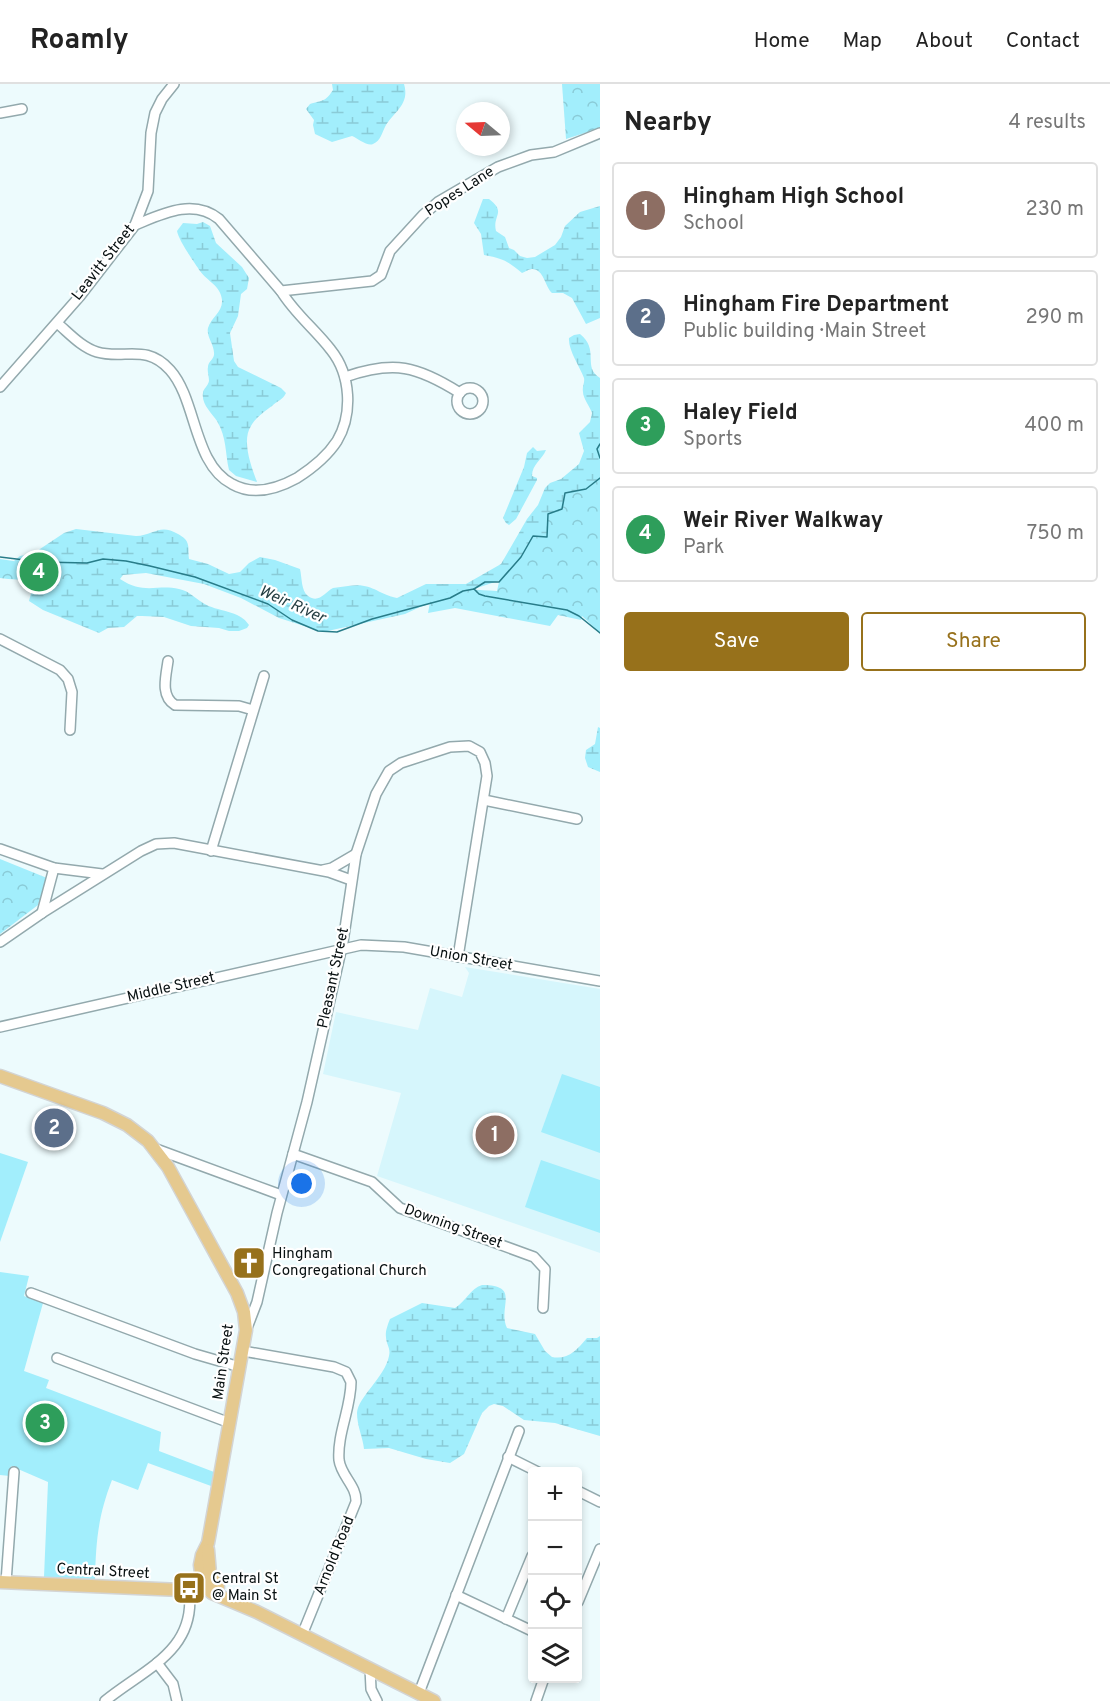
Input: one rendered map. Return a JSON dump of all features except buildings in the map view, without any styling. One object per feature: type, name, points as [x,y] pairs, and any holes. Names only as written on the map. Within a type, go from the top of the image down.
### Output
[{"type":"main road","name":"Main Street","points":[[0,1076],[110,1116],[140,1133],[156,1149],[168,1167],[237,1293],[244,1312],[246,1330],[208,1543],[200,1565],[202,1580],[210,1584]]},
{"type":"main road","name":"Central Street","points":[[3,1582],[189,1590],[210,1584]]},
{"type":"main road","points":[[210,1584],[212,1593],[434,1701]]},
{"type":"street","name":"Leavitt Street","points":[[0,387],[57,322],[135,225],[148,191],[153,122],[158,106],[174,84]]},
{"type":"street","points":[[0,113],[22,109]]},
{"type":"street","name":"Popes Lane","points":[[281,291],[377,279],[383,273],[390,251],[438,202],[498,167],[531,155],[554,152],[600,133]]},
{"type":"street","points":[[57,322],[78,341],[93,350],[106,354],[139,353],[165,364],[177,379],[213,467],[224,480],[233,485],[246,489],[267,489],[286,483],[302,474],[333,446],[343,428],[348,392],[345,377],[332,351],[302,320],[281,291],[219,219],[203,209],[184,209],[135,225]]},
{"type":"street","points":[[345,377],[371,368],[401,368],[427,374],[460,393]]},
{"type":"street","points":[[0,639],[60,670],[68,679],[72,692],[70,730]]},
{"type":"street","points":[[168,660],[165,693],[166,698],[175,705],[239,706],[253,710]]},
{"type":"street","points":[[211,851],[264,676]]},
{"type":"street","name":"Pleasant Street","points":[[246,1330],[256,1302],[281,1195],[310,1092],[341,949],[356,854],[379,786],[389,771],[401,763],[450,747],[464,746],[480,752],[485,763],[487,776],[484,800]]},
{"type":"street","points":[[458,957],[484,800],[577,819]]},
{"type":"street","points":[[0,942],[105,873],[156,844],[174,843],[321,870],[351,880]]},
{"type":"street","points":[[0,849],[54,868],[105,873]]},
{"type":"street","points":[[321,870],[332,868],[356,854]]},
{"type":"street","points":[[42,913],[54,868]]},
{"type":"street","name":"Union Street","points":[[341,949],[361,945],[383,945],[600,981]]},
{"type":"street","name":"Middle Street","points":[[0,1027],[341,949]]},
{"type":"street","points":[[156,1149],[281,1195]]},
{"type":"street","name":"Downing Street","points":[[293,1154],[372,1182],[400,1208],[534,1257],[545,1269],[543,1308]]},
{"type":"street","points":[[31,1293],[195,1354],[240,1367]]},
{"type":"street","name":"Arnold Road","points":[[243,1351],[334,1367],[346,1372],[351,1382],[339,1458],[342,1472],[355,1492],[356,1502],[302,1635]]},
{"type":"street","points":[[57,1358],[230,1423]]},
{"type":"street","points":[[419,1693],[519,1431]]},
{"type":"street","points":[[508,1456],[529,1467]]},
{"type":"street","points":[[3,1582],[14,1472]]},
{"type":"street","points":[[582,1493],[600,1502]]},
{"type":"street","points":[[582,1592],[600,1549]]},
{"type":"street","points":[[506,1619],[528,1566]]},
{"type":"street","points":[[105,1701],[175,1647],[185,1630],[190,1610],[189,1590]]},
{"type":"street","points":[[456,1595],[528,1629]]},
{"type":"street","points":[[157,1663],[172,1684],[177,1701]]},
{"type":"street","points":[[370,1668],[371,1689],[377,1701]]},
{"type":"street","points":[[536,1701],[542,1683]]},
{"type":"shaded area","points":[[465,967],[600,989],[600,1253],[377,1176],[401,1093],[323,1074],[336,1012],[418,1030],[430,988],[462,997],[469,973]]},
{"type":"green space","points":[[332,84],[404,84],[405,97],[401,107],[386,125],[376,143],[371,145],[352,136],[332,142],[315,134],[314,120],[306,109],[310,104],[328,97],[333,90]]},
{"type":"green space","points":[[562,84],[600,84],[600,128],[566,139]]},
{"type":"green space","points":[[483,199],[489,199],[497,208],[496,231],[505,237],[509,248],[527,258],[535,257],[555,245],[565,226],[580,212],[600,206],[600,318],[586,324],[572,298],[563,293],[552,293],[539,272],[532,269],[522,273],[504,261],[484,255],[481,234],[474,223]]},
{"type":"green space","points":[[203,222],[210,226],[216,243],[242,267],[249,278],[247,289],[241,294],[238,316],[230,333],[234,361],[238,367],[281,388],[286,393],[282,399],[258,417],[248,432],[248,454],[257,482],[236,476],[229,470],[223,433],[205,405],[203,397],[209,381],[208,365],[214,355],[208,328],[221,308],[222,300],[219,291],[203,275],[191,257],[177,231],[183,223]]},
{"type":"green space","points":[[580,334],[589,346],[592,369],[600,378],[600,511],[501,580],[405,614],[323,632],[279,618],[241,598],[204,584],[146,573],[123,575],[120,579],[136,587],[183,590],[209,606],[240,616],[249,625],[239,631],[229,631],[191,626],[164,617],[137,616],[124,627],[108,628],[99,633],[43,610],[29,601],[35,578],[14,561],[20,556],[34,553],[64,533],[76,529],[136,536],[162,530],[172,531],[187,541],[189,559],[208,564],[229,574],[240,572],[260,557],[275,560],[300,569],[304,591],[315,599],[333,588],[356,585],[369,587],[397,598],[426,584],[466,584],[501,564],[527,519],[538,505],[545,488],[550,483],[561,479],[579,464],[584,451],[579,433],[590,422],[592,413],[583,394],[584,378],[569,343],[569,338]]},
{"type":"green space","points":[[533,447],[537,451],[546,450],[532,472],[532,476],[537,480],[516,519],[509,525],[503,518],[524,467],[527,453]]},
{"type":"green space","points":[[600,478],[600,633],[582,616],[581,620],[558,615],[550,626],[455,608],[428,613],[431,597],[464,590],[497,591],[499,582],[521,557],[533,536],[547,536],[548,514],[562,508],[565,493],[586,489]]},
{"type":"green space","points":[[0,559],[33,564],[81,566],[74,583],[8,579],[0,578]]},
{"type":"green space","points":[[598,727],[600,728],[600,772],[588,767],[585,758],[586,750],[595,744]]},
{"type":"green space","points":[[0,859],[47,878],[38,905],[0,934]]},
{"type":"green space","points":[[562,1074],[600,1087],[600,1153],[541,1132]]},
{"type":"green space","points":[[0,1153],[28,1162],[0,1242]]},
{"type":"green space","points":[[541,1160],[600,1180],[600,1233],[525,1207]]},
{"type":"green space","points":[[0,1272],[29,1276],[24,1296],[43,1303],[24,1371],[49,1380],[46,1388],[161,1432],[159,1451],[214,1472],[211,1486],[148,1463],[138,1490],[112,1480],[99,1529],[95,1579],[44,1577],[48,1482],[11,1466],[10,1476],[0,1475]]},
{"type":"green space","points":[[482,1285],[494,1286],[505,1293],[507,1328],[535,1334],[545,1351],[552,1357],[563,1357],[576,1350],[587,1338],[600,1336],[600,1436],[555,1423],[524,1420],[503,1406],[494,1404],[482,1413],[464,1454],[450,1463],[426,1459],[389,1448],[364,1449],[358,1423],[358,1407],[387,1364],[389,1348],[386,1333],[390,1319],[422,1303],[455,1308],[474,1289]]},
{"type":"waterway","points":[[600,444],[597,449],[600,458]]},
{"type":"waterway","points":[[474,589],[485,582],[499,582],[521,557],[533,536],[547,537],[548,514],[562,509],[565,493],[586,489],[600,478]]},
{"type":"waterway","name":"Weir River","points":[[0,557],[41,562],[87,563],[103,559],[150,566],[195,577],[268,604],[292,620],[318,631],[337,632],[372,619],[450,598],[463,591],[474,589],[485,596],[567,610],[579,616],[600,633]]},
{"type":"place","name":"Weir River Walkway","points":[[39,572]]},
{"type":"place","name":"Hingham Fire Department","points":[[54,1128]]},
{"type":"place","name":"Hingham High School","points":[[495,1135]]},
{"type":"place","name":"Hingham Congregational Church","points":[[249,1263]]},
{"type":"place","name":"Haley Field","points":[[45,1423]]},
{"type":"place","name":"Central St @ Main St","points":[[189,1588]]}]
